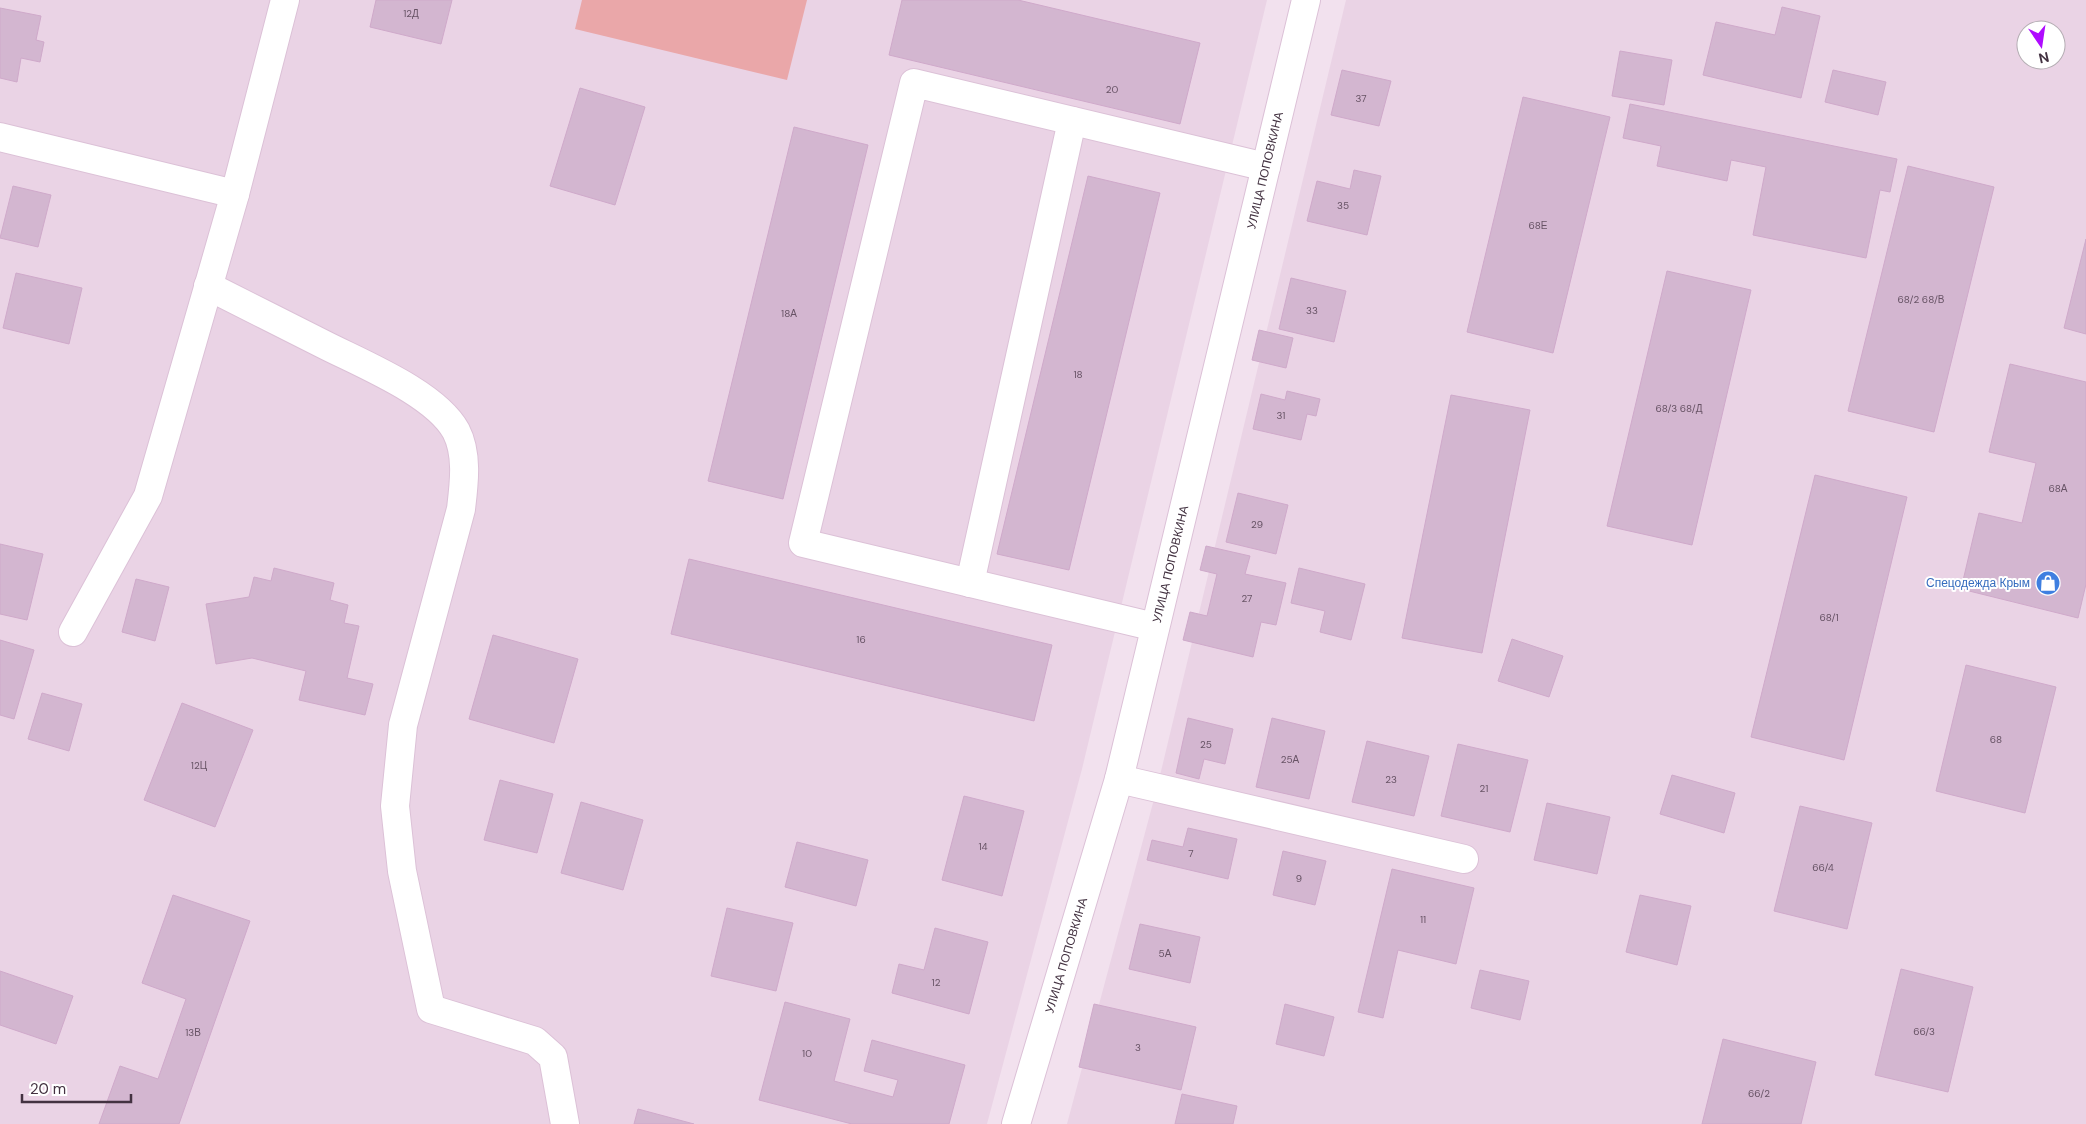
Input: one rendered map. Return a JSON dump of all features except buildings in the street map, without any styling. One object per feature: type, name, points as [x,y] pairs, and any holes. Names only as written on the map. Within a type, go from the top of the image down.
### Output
[{"type":"street","points":[[73,632],[148,496],[235,194],[285,0]]},
{"type":"street","name":"УЛИЦА ПОПОВКИНА","points":[[1016,1124],[1119,779],[1306,0]]},
{"type":"street","points":[[1155,627],[803,544],[914,83],[1266,167]]},
{"type":"street","points":[[970,583],[1072,121]]},
{"type":"street","points":[[0,137],[235,194]]},
{"type":"street","points":[[208,286],[403,385],[441,411],[456,431],[462,453],[465,478],[461,509],[403,725],[395,806],[402,871],[431,1009],[535,1041],[553,1057],[565,1124]]},
{"type":"street","points":[[1119,779],[1464,859]]},
{"type":"shaded area","points":[[0,0],[1267,0],[1082,769],[987,1124],[0,1124]]},
{"type":"shaded area","points":[[582,0],[807,0],[787,80],[575,29]]},
{"type":"shaded area","points":[[1346,0],[2086,0],[2086,1124],[1067,1124],[1157,788]]},
{"type":"place","name":"Спецодежда Крым","points":[[2048,583]]}]
